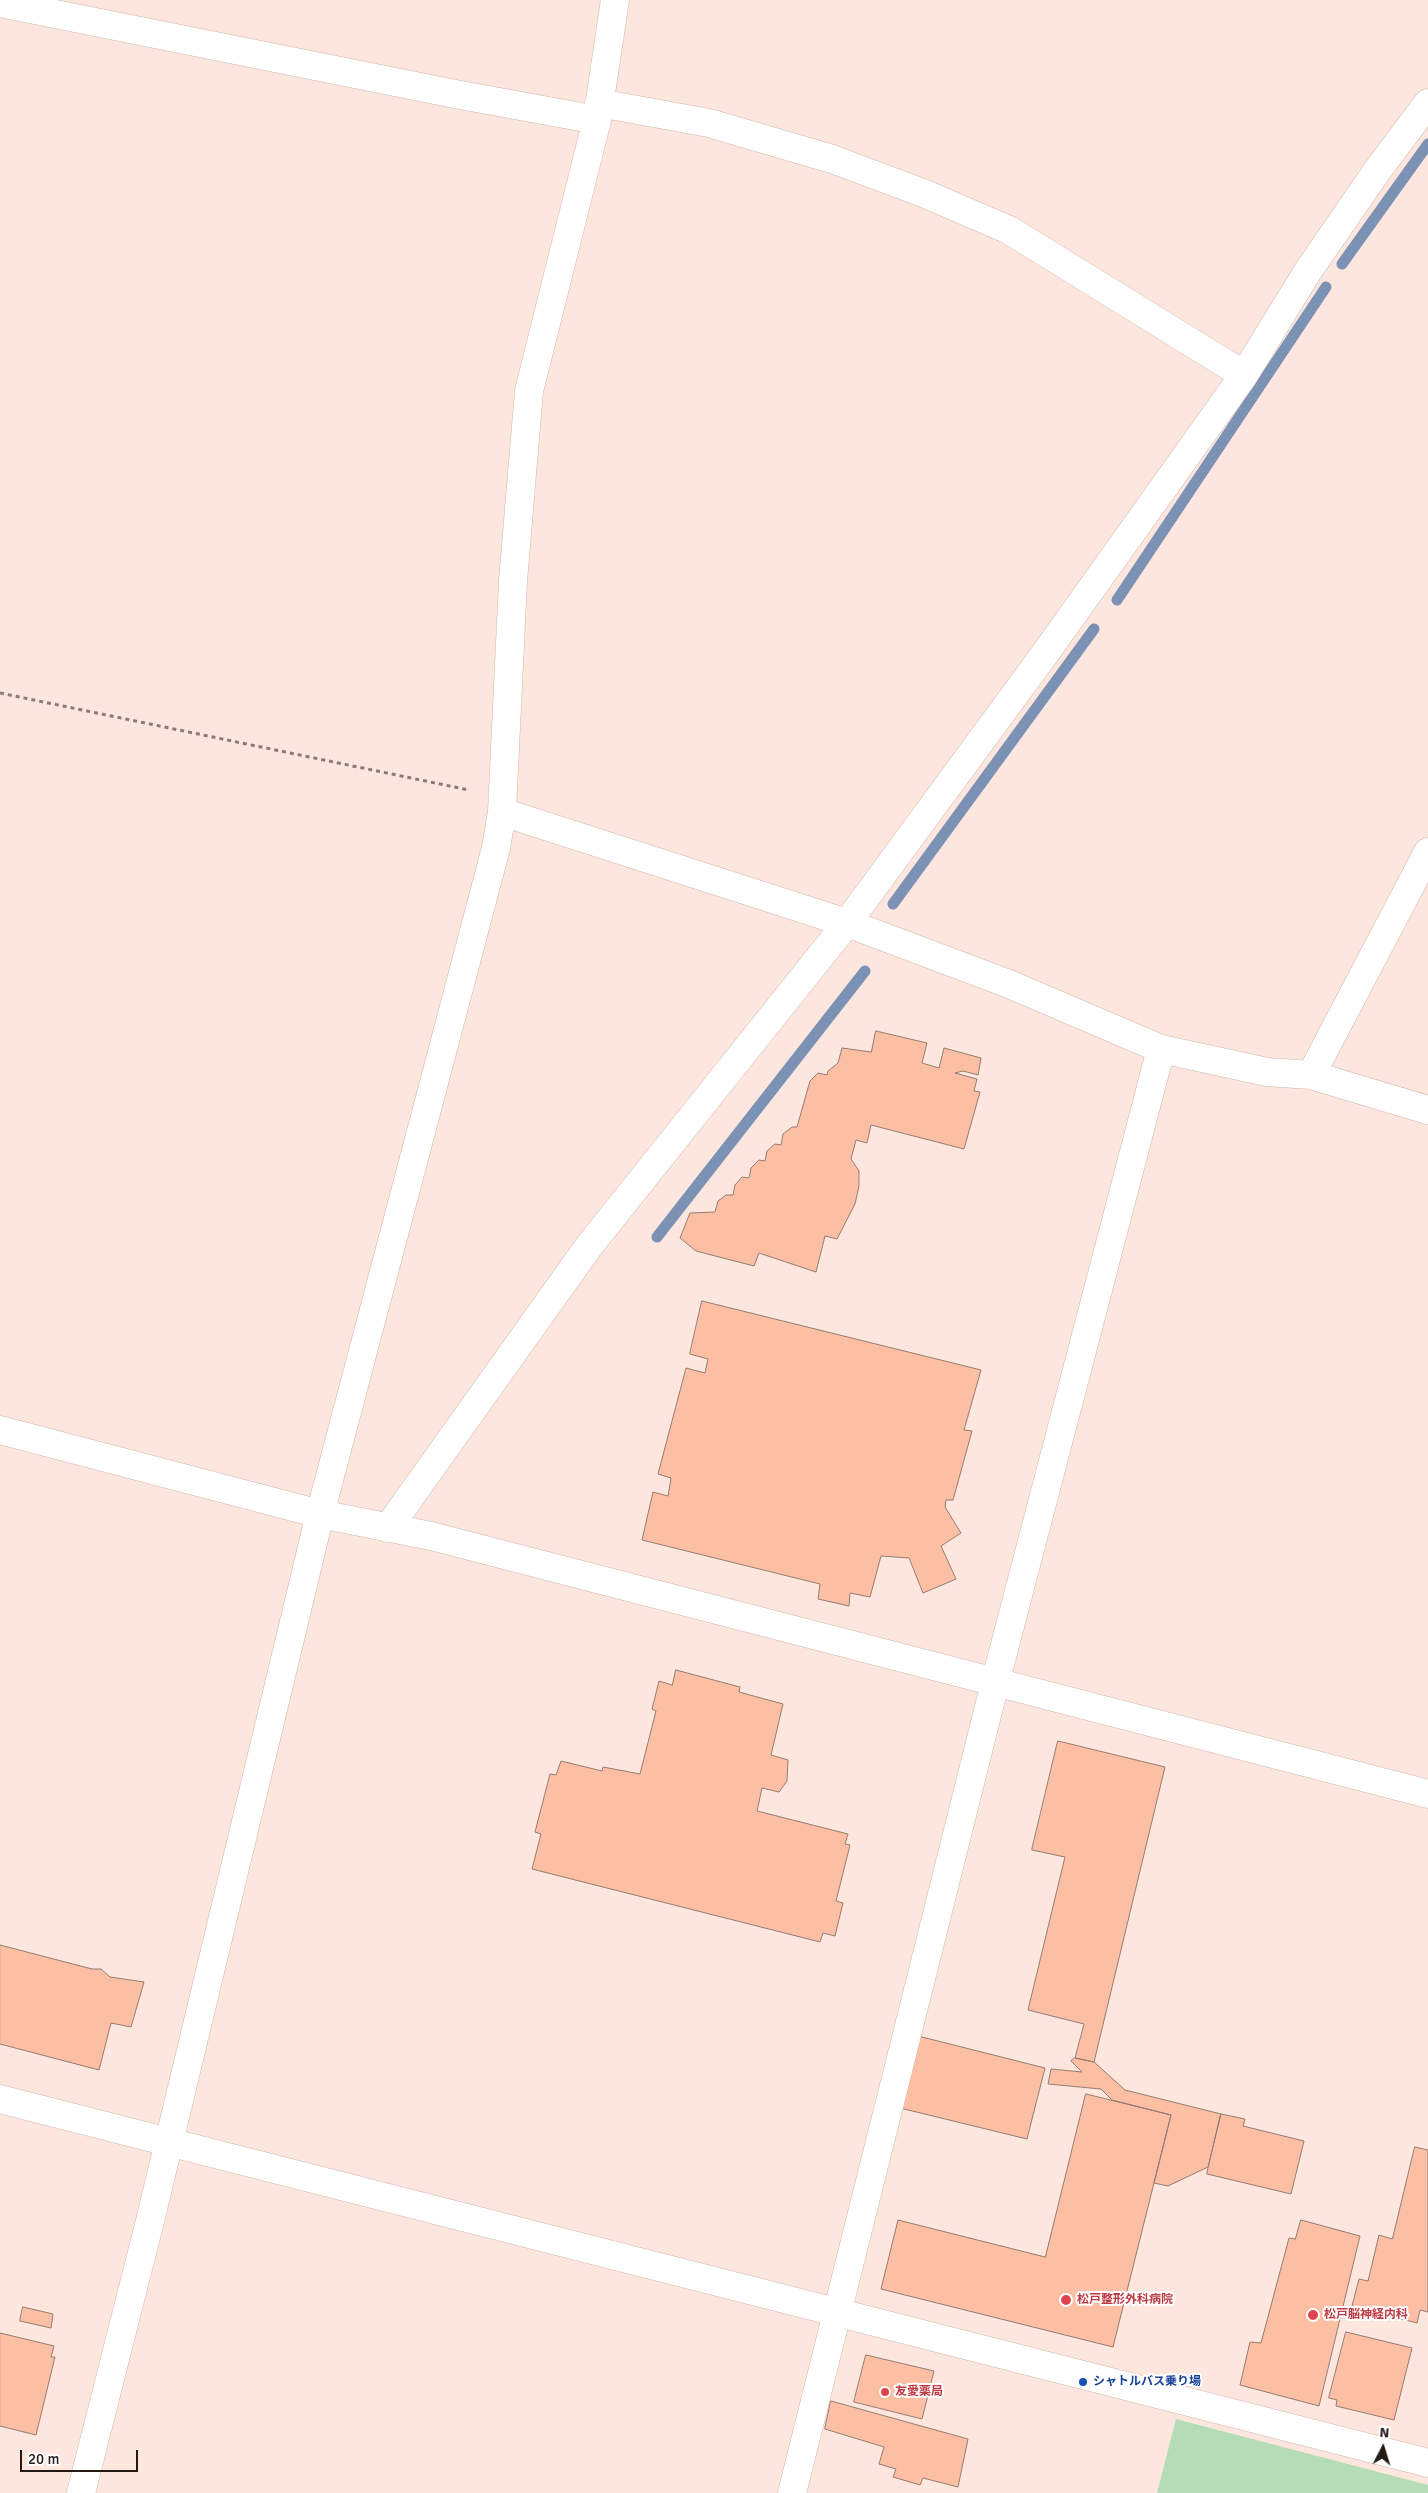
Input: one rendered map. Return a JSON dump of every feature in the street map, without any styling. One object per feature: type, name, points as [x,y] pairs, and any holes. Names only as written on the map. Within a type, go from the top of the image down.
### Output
[{"type":"street","points":[[81,2493],[320,1514],[493,857],[502,812],[512,581],[529,391],[598,111],[616,0]]},
{"type":"street","points":[[0,3],[455,94],[709,123],[832,159],[922,193],[1009,230],[1244,375]]},
{"type":"street","points":[[388,1528],[590,1246],[847,923],[1044,655],[1244,375],[1314,264],[1377,171],[1428,103]]},
{"type":"street","points":[[502,812],[847,923],[1009,984],[1161,1049],[1267,1072],[1311,1075],[1428,1110]]},
{"type":"street","points":[[1311,1075],[1428,852]]},
{"type":"street","points":[[792,2493],[995,1683],[1161,1049]]},
{"type":"street","points":[[0,1430],[320,1514],[450,1541],[1428,1794]]},
{"type":"street","points":[[0,2099],[1428,2463]]},
{"type":"path","points":[[0,692],[482,792],[502,812]]},
{"type":"green space","points":[[1176,2419],[1428,2485],[1428,2493],[1157,2493]]},
{"type":"building","points":[[876,1031],[927,1043],[922,1063],[939,1068],[944,1048],[981,1058],[978,1075],[963,1071],[955,1073],[977,1079],[974,1091],[980,1092],[964,1149],[871,1125],[867,1143],[856,1140],[851,1159],[859,1171],[859,1186],[855,1204],[837,1239],[825,1236],[816,1272],[759,1253],[754,1266],[696,1251],[680,1238],[690,1213],[715,1212],[718,1201],[726,1195],[733,1195],[735,1185],[742,1177],[749,1178],[751,1168],[759,1160],[765,1161],[767,1151],[775,1144],[781,1145],[783,1134],[792,1127],[797,1127],[810,1081],[818,1073],[827,1075],[828,1071],[838,1063],[842,1048],[871,1052]]},
{"type":"building","points":[[702,1301],[981,1370],[964,1430],[972,1431],[953,1500],[946,1500],[945,1507],[961,1533],[941,1546],[956,1579],[923,1593],[909,1558],[881,1556],[870,1597],[850,1593],[849,1606],[818,1599],[820,1584],[642,1540],[653,1492],[668,1496],[671,1478],[658,1474],[686,1368],[705,1373],[708,1359],[690,1354]]},
{"type":"building","points":[[676,1670],[740,1687],[739,1692],[783,1704],[771,1755],[788,1760],[787,1781],[779,1792],[762,1788],[757,1811],[848,1834],[845,1844],[850,1845],[836,1901],[843,1903],[835,1936],[823,1933],[820,1942],[532,1869],[541,1834],[535,1832],[550,1774],[556,1775],[561,1761],[602,1771],[603,1767],[640,1774],[656,1711],[652,1709],[659,1681],[672,1685]]},
{"type":"building","points":[[1058,1741],[1165,1767],[1094,2062],[1075,2058],[1084,2024],[1028,2010],[1065,1857],[1032,1850]]},
{"type":"building","points":[[0,1945],[92,1969],[101,1969],[110,1977],[144,1982],[131,2027],[111,2023],[99,2070],[0,2044]]},
{"type":"building","points":[[918,2036],[1045,2068],[1027,2139],[900,2108]]},
{"type":"building","points":[[1075,2058],[1094,2062],[1125,2090],[1221,2114],[1208,2167],[1168,2186],[1154,2183],[1171,2115],[1112,2100],[1101,2089],[1048,2084],[1051,2069],[1082,2072],[1071,2061]]},
{"type":"building","points":[[1086,2094],[1171,2115],[1113,2347],[881,2289],[898,2220],[1045,2257]]},
{"type":"building","points":[[1221,2114],[1245,2119],[1243,2126],[1304,2141],[1291,2194],[1207,2174]]},
{"type":"building","points":[[1415,2147],[1428,2150],[1428,2312],[1420,2310],[1417,2323],[1352,2306],[1359,2279],[1368,2281],[1379,2235],[1392,2239]]},
{"type":"building","points":[[1301,2220],[1360,2236],[1319,2406],[1240,2385],[1250,2342],[1261,2343],[1289,2238],[1295,2239]]},
{"type":"building","points":[[23,2307],[53,2314],[51,2328],[20,2321]]},
{"type":"building","points":[[1346,2332],[1412,2348],[1394,2420],[1336,2406],[1337,2400],[1329,2398]]},
{"type":"building","points":[[0,2333],[54,2346],[51,2357],[55,2357],[36,2435],[0,2426]]},
{"type":"building","points":[[866,2355],[934,2371],[922,2419],[854,2402]]},
{"type":"building","points":[[831,2401],[968,2439],[958,2487],[923,2478],[920,2485],[893,2477],[896,2469],[879,2464],[884,2447],[825,2429]]},
{"type":"waterway","points":[[1342,264],[1428,144]]},
{"type":"waterway","points":[[1117,600],[1326,287]]},
{"type":"waterway","points":[[893,904],[1094,629]]},
{"type":"waterway","points":[[657,1237],[865,971]]},
{"type":"place","name":"松戸整形外科病院","points":[[1066,2300]]},
{"type":"place","name":"松戸脳神経内科","points":[[1313,2315]]},
{"type":"place","name":"シャトルバス乗り場","points":[[1083,2382]]},
{"type":"place","name":"友愛薬局","points":[[885,2392]]}]
